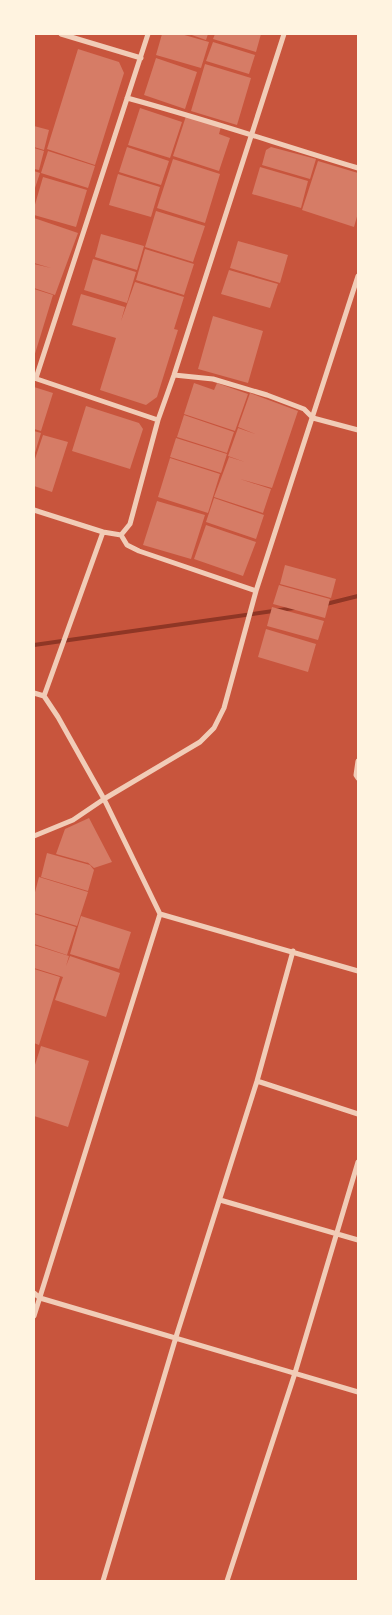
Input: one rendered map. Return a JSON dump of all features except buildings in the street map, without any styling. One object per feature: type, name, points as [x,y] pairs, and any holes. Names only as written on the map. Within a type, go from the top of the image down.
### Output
[{"type":"street","points":[[61,34],[141,58]]},
{"type":"street","points":[[148,34],[35,378],[158,420]]},
{"type":"street","points":[[121,535],[130,524],[158,420],[174,376],[284,34]]},
{"type":"street","points":[[127,98],[232,128],[252,136],[358,168]]},
{"type":"street","points":[[34,836],[73,820],[104,799],[200,742],[214,728],[224,708],[256,591],[358,276]]},
{"type":"street","points":[[174,376],[213,379],[304,409],[313,418],[358,430]]},
{"type":"street","points":[[34,510],[103,532],[121,535],[127,545],[139,551],[256,591]]},
{"type":"street","points":[[44,696],[103,532]]},
{"type":"street","points":[[34,693],[44,696],[58,717],[104,799],[160,914],[34,1316]]},
{"type":"street","points":[[358,760],[356,775],[358,778]]},
{"type":"street","points":[[160,914],[358,970]]},
{"type":"street","points":[[103,1581],[176,1337],[257,1081],[293,951]]},
{"type":"street","points":[[257,1081],[358,1114]]},
{"type":"street","points":[[227,1581],[295,1373],[358,1162]]},
{"type":"street","points":[[220,1200],[358,1240]]},
{"type":"street","points":[[34,1293],[40,1298],[358,1392]]},
{"type":"waterway","points":[[326,604],[358,596]]},
{"type":"waterway","points":[[34,645],[294,608]]}]
